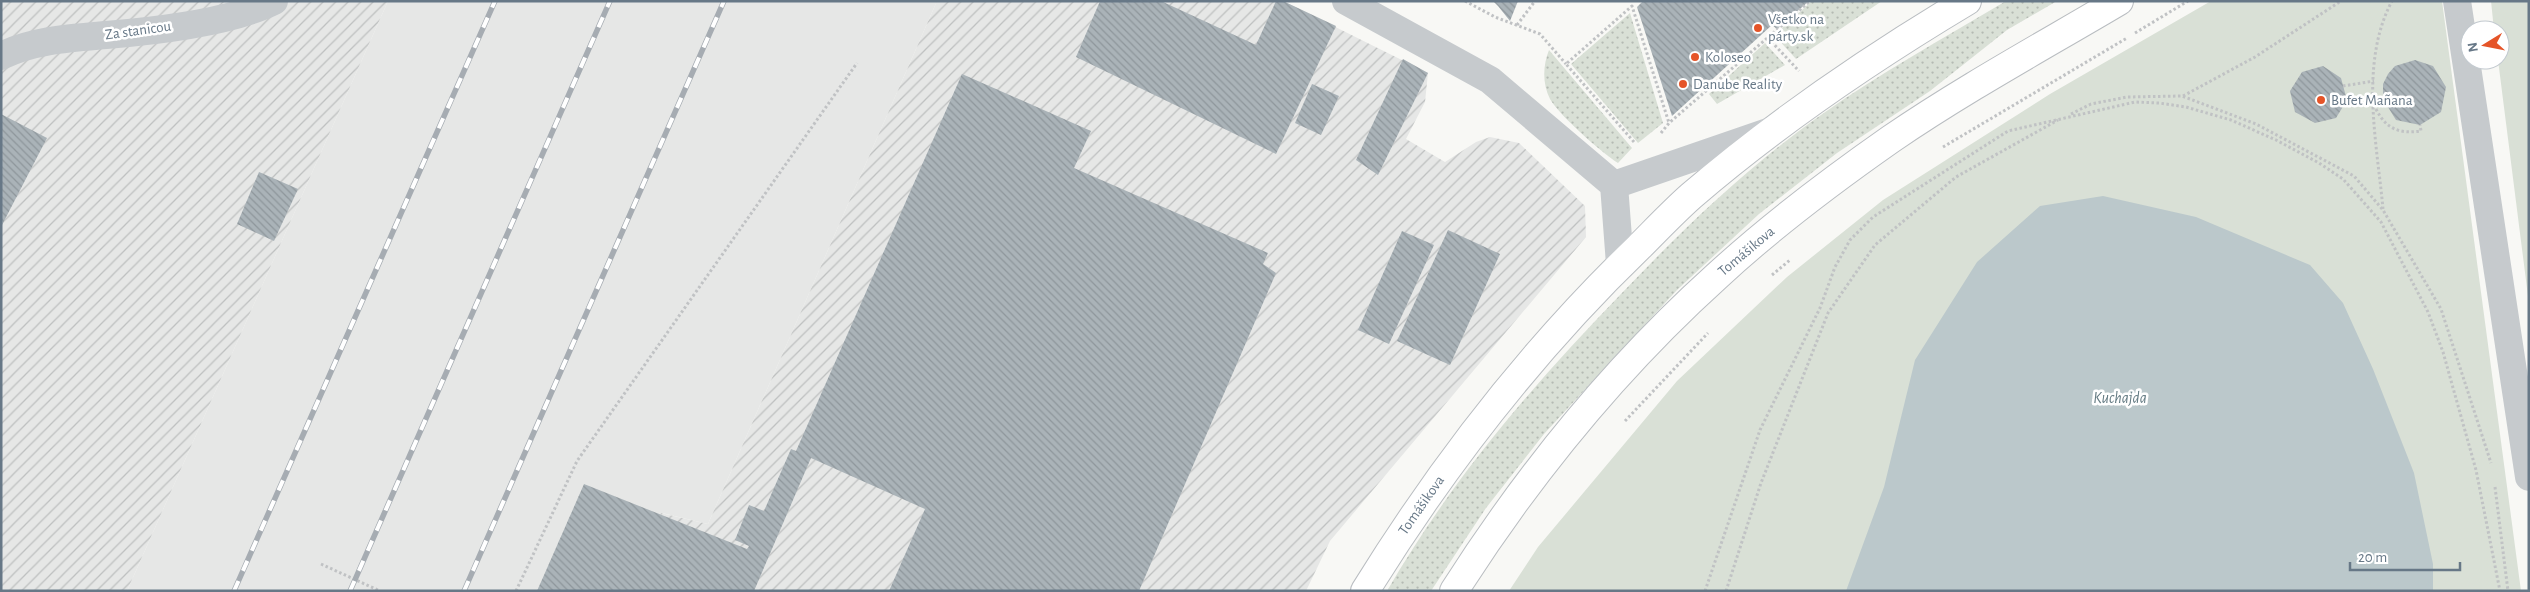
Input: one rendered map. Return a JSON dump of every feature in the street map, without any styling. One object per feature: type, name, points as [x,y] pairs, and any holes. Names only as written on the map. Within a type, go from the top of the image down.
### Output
[{"type":"main road","name":"Tomášikova","points":[[1365,591],[1432,488],[1518,375],[1586,298],[1620,264],[1689,198],[1773,130],[1845,79],[1967,1]]},
{"type":"main road","name":"Tomášikova","points":[[1454,591],[1510,507],[1554,450],[1620,374],[1716,276],[1777,226],[1890,140],[1956,98],[2119,1]]},
{"type":"street","name":"Za stanicou","points":[[1,56],[12,51],[59,39],[113,34],[242,15],[274,1]]},
{"type":"street","points":[[1346,1],[1490,80],[1614,185],[1620,264]]},
{"type":"street","points":[[2458,1],[2529,477]]},
{"type":"street","name":"Tomášikova","points":[[1614,185],[1773,130]]},
{"type":"path","points":[[1465,1],[1540,34],[1638,147]]},
{"type":"path","points":[[1517,25],[1535,1]]},
{"type":"path","points":[[1657,139],[1669,123],[1810,1]]},
{"type":"path","points":[[1935,152],[2188,1]]},
{"type":"path","points":[[2182,96],[2255,57],[2341,1]]},
{"type":"path","points":[[2383,210],[2374,106],[2373,63],[2386,12],[2392,1]]},
{"type":"path","points":[[1566,64],[1632,6],[1669,123]]},
{"type":"path","points":[[1768,38],[1800,72]]},
{"type":"path","points":[[516,591],[577,461],[857,63]]},
{"type":"path","points":[[2343,86],[2374,81]]},
{"type":"path","points":[[1726,591],[1761,483],[1828,312],[1875,245],[1956,177],[2091,104],[2127,97],[2182,96],[2256,124],[2312,152],[2354,176],[2383,210],[2441,309],[2493,469]]},
{"type":"path","points":[[1705,591],[1760,430],[1820,308],[1835,267],[1850,240],[1873,217],[2008,130],[2135,102],[2186,107],[2231,120],[2276,140],[2319,163],[2343,179],[2381,222],[2428,312],[2443,352],[2476,470],[2500,591]]},
{"type":"path","points":[[2374,106],[2381,119],[2392,129],[2405,133],[2421,131],[2420,125]]},
{"type":"path","points":[[1765,281],[1795,256]]},
{"type":"path","points":[[1622,424],[1715,326]]},
{"type":"path","points":[[2494,478],[2508,591]]},
{"type":"path","points":[[321,564],[380,591]]},
{"type":"shaded area","points":[[1,1],[388,1],[127,591],[1,591]]},
{"type":"shaded area","points":[[388,1],[937,1],[708,524],[662,513],[661,516],[584,484],[537,591],[127,591]]},
{"type":"shaded area","points":[[937,1],[1283,1],[1428,73],[1425,102],[1406,139],[1445,162],[1476,142],[1490,137],[1519,143],[1585,206],[1586,237],[1330,541],[1306,591],[537,591],[584,484],[660,516],[661,513],[708,524]]},
{"type":"shaded area","points":[[1812,1],[1882,1],[1796,59],[1774,35]]},
{"type":"shaded area","points":[[2006,1],[2057,1],[2007,30],[1930,91],[1837,153],[1759,214],[1677,290],[1544,434],[1486,508],[1431,591],[1387,591],[1438,510],[1494,436],[1555,364],[1691,223],[1767,156],[1821,115],[1889,70]]},
{"type":"shaded area","points":[[2211,1],[2442,1],[2521,591],[1509,591],[1538,547],[1677,381],[1787,277],[1883,200],[2050,94]]},
{"type":"shaded area","points":[[2491,1],[2529,1],[2529,304],[2499,70],[2510,70],[2510,20],[2493,20]]},
{"type":"shaded area","points":[[1630,13],[1663,123],[1638,143],[1571,64]]},
{"type":"shaded area","points":[[1765,43],[1785,65],[1717,104],[1709,94]]},
{"type":"shaded area","points":[[1549,50],[1632,148],[1618,163],[1581,133],[1562,115],[1550,99],[1547,93],[1544,74]]},
{"type":"water","name":"Kuchajda","points":[[2103,196],[2196,217],[2310,265],[2343,303],[2373,369],[2414,473],[2433,564],[2433,591],[1846,591],[1884,487],[1915,360],[1977,262],[2040,206]]},
{"type":"building","points":[[1100,1],[1161,1],[1256,45],[1276,1],[1283,1],[1336,26],[1276,154],[1076,57]]},
{"type":"building","points":[[1493,1],[1518,1],[1510,21],[1498,6]]},
{"type":"building","name":"Koloseo","points":[[1643,1],[1809,1],[1777,29],[1772,25],[1672,116],[1637,7]]},
{"type":"building","points":[[1403,59],[1428,73],[1378,175],[1356,160]]},
{"type":"building","points":[[2415,60],[2433,66],[2446,87],[2441,112],[2420,125],[2396,120],[2383,99],[2383,84],[2388,74],[2395,66]]},
{"type":"building","points":[[2323,66],[2341,78],[2347,100],[2336,118],[2315,123],[2295,112],[2290,91],[2302,72]]},
{"type":"building","points":[[962,74],[1091,131],[1074,168],[1268,253],[1263,264],[1276,273],[1139,591],[889,591],[925,509],[811,458],[754,591],[537,591],[584,484],[747,549],[749,546],[735,540],[749,505],[764,511],[791,449],[796,451]]},
{"type":"building","points":[[1312,84],[1339,96],[1321,135],[1295,123]]},
{"type":"building","points":[[1,114],[47,138],[1,227]]},
{"type":"building","points":[[259,172],[298,189],[274,241],[237,224]]},
{"type":"building","points":[[1448,230],[1500,254],[1450,365],[1397,341]]},
{"type":"building","points":[[1402,231],[1434,245],[1389,344],[1358,330]]},
{"type":"railway","points":[[234,591],[495,1]]},
{"type":"railway","points":[[350,591],[610,1]]},
{"type":"railway","points":[[464,591],[724,1]]},
{"type":"place","name":"Všetko na párty.sk","points":[[1758,28]]},
{"type":"place","name":"Koloseo","points":[[1695,57]]},
{"type":"place","name":"Danube Reality","points":[[1683,84]]},
{"type":"place","name":"Bufet Mañana","points":[[2321,100]]}]
